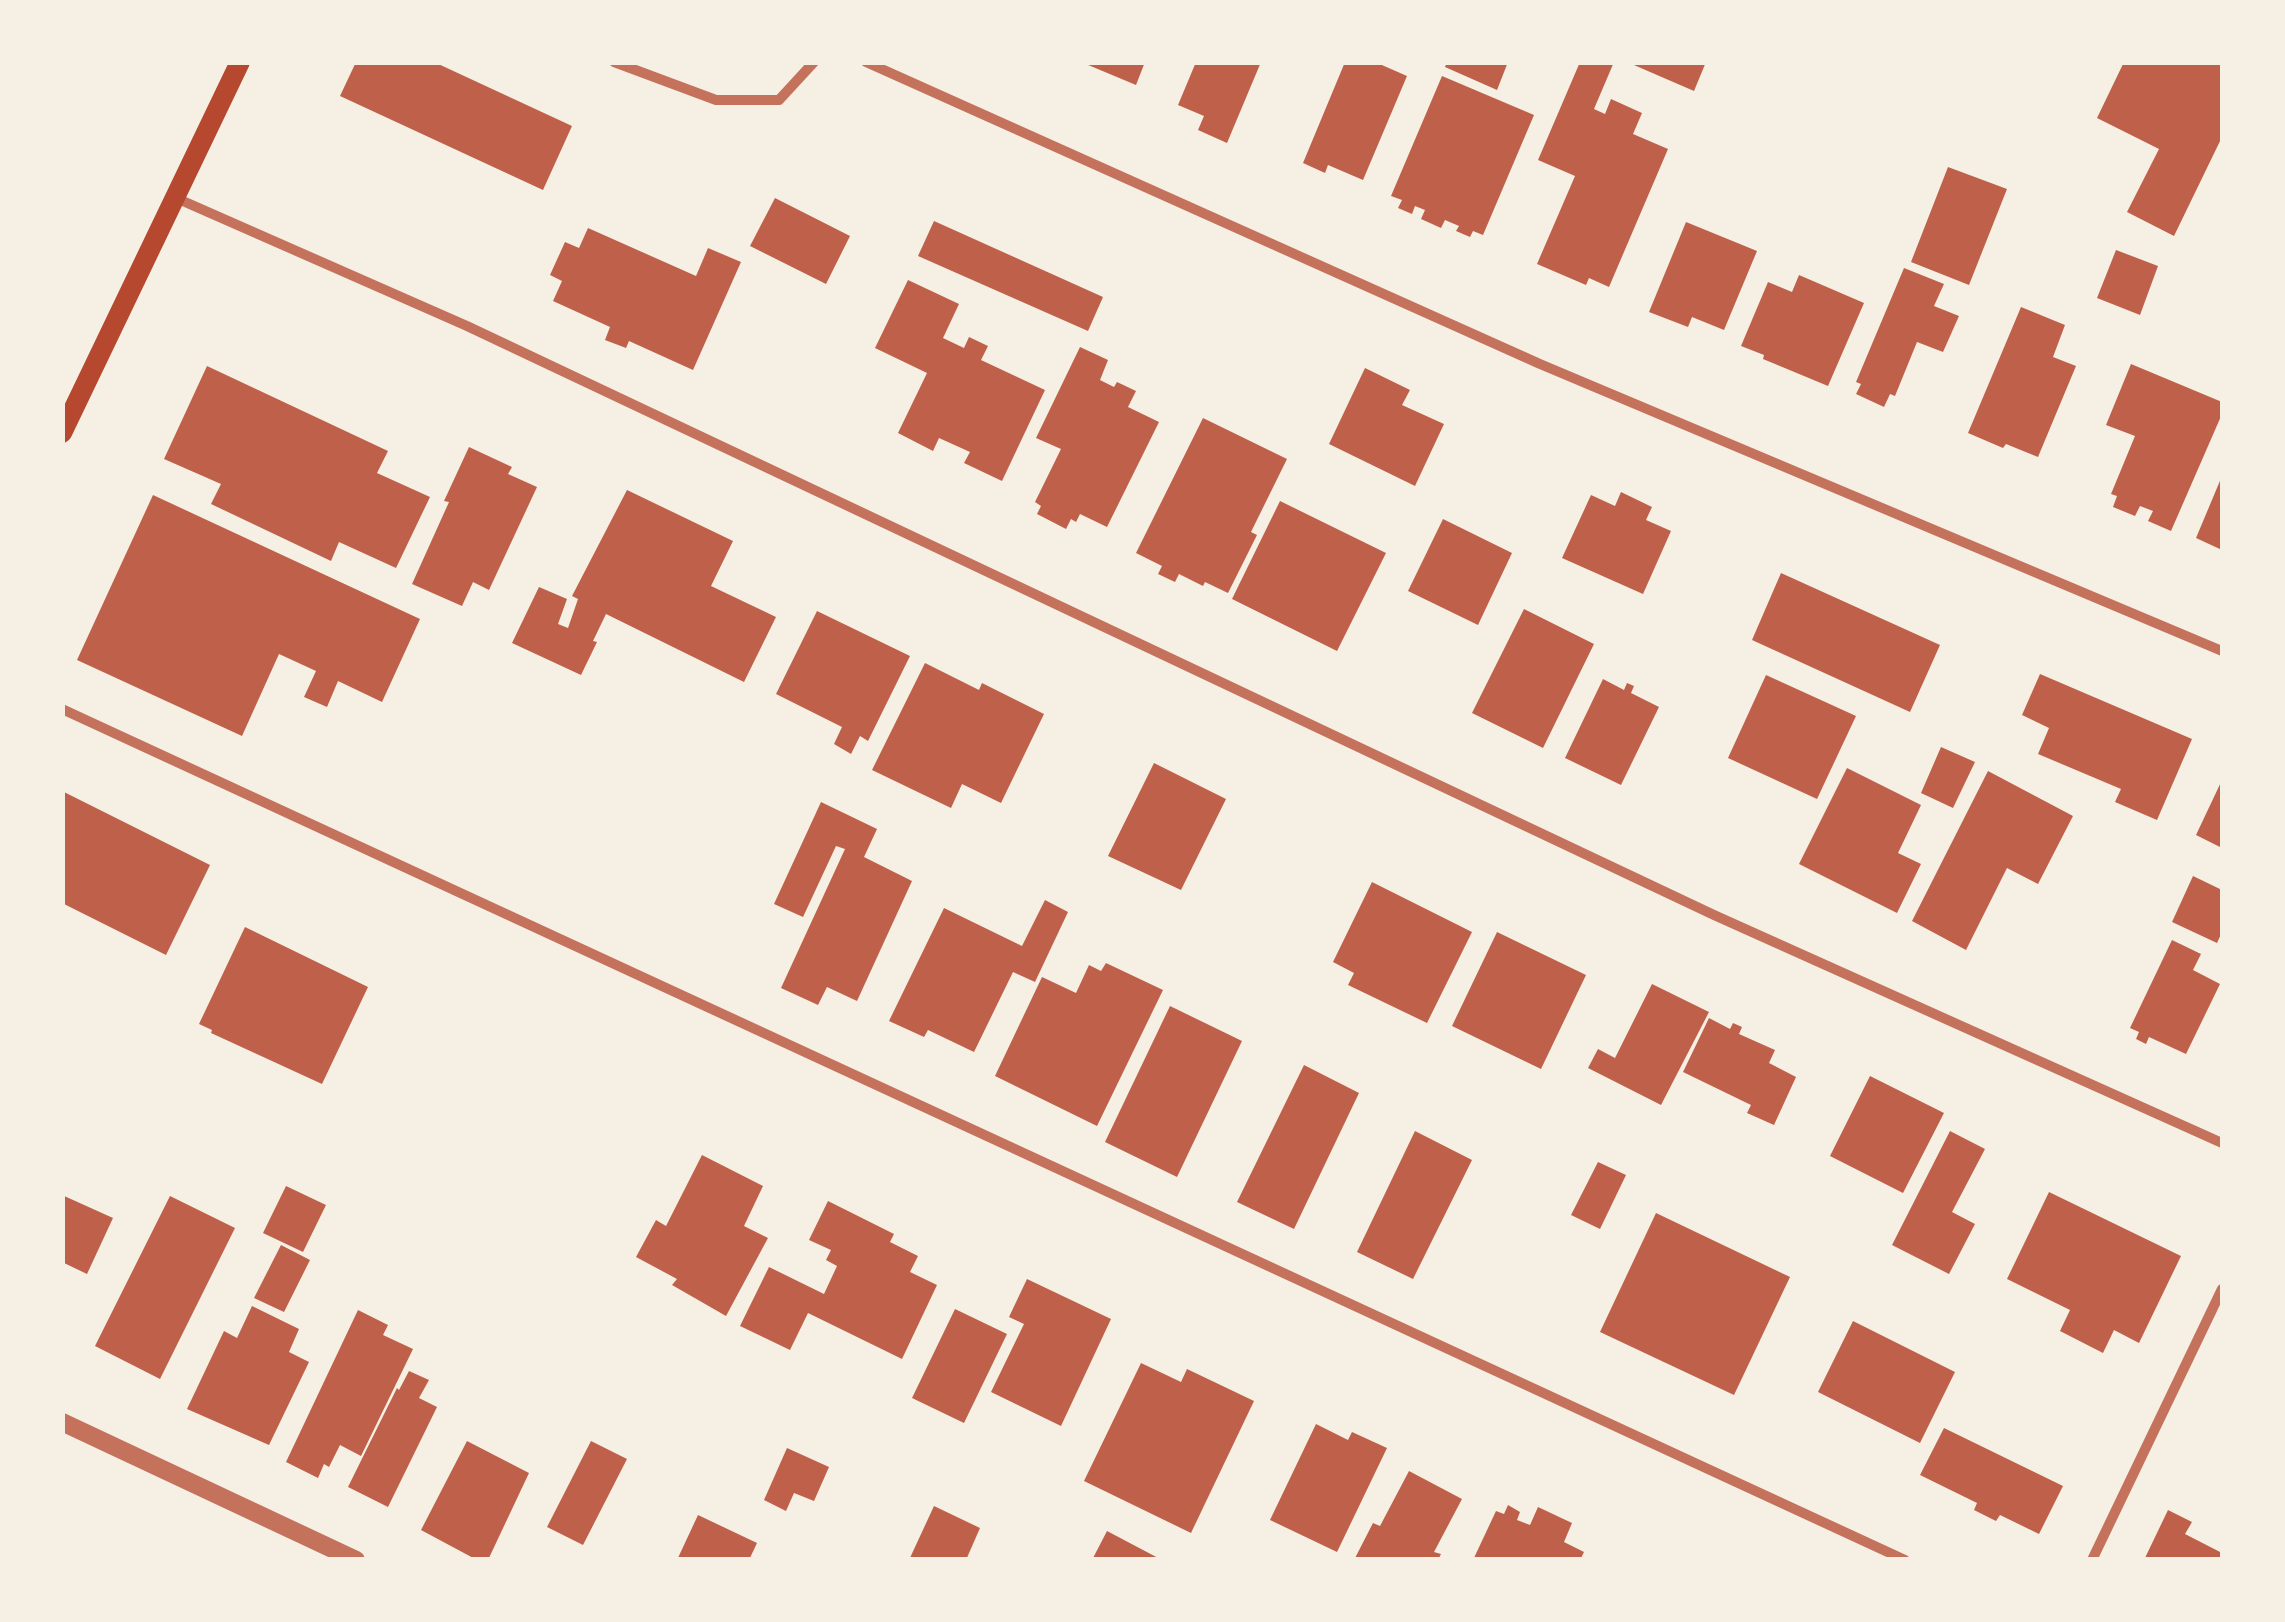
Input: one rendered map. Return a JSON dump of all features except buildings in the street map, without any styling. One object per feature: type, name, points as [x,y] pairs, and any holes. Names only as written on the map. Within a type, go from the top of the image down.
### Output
[{"type":"main road","points":[[62,433],[240,62]]},
{"type":"street","points":[[614,62],[716,100],[779,100],[814,62]]},
{"type":"street","points":[[866,62],[1540,364],[2222,651]]},
{"type":"street","points":[[176,198],[467,326],[1714,914],[2222,1143]]},
{"type":"street","points":[[62,710],[1905,1560]]},
{"type":"street","points":[[2092,1560],[2222,1289]]},
{"type":"street","points":[[62,1422],[356,1560]]}]
